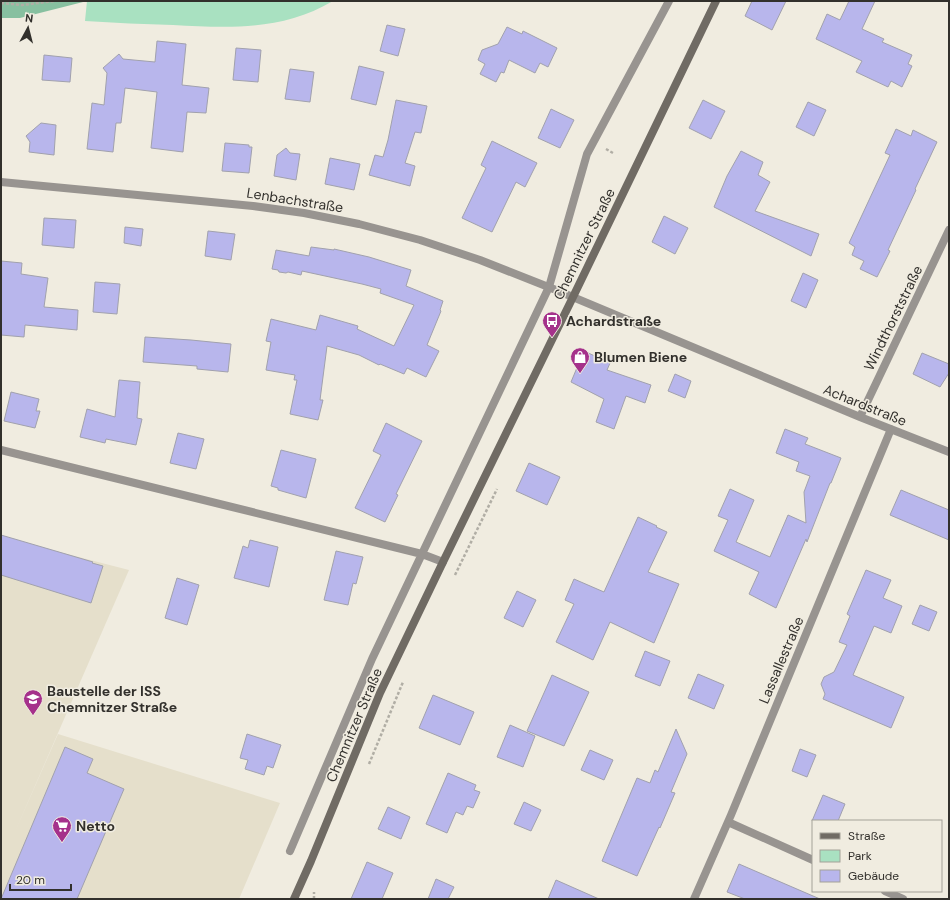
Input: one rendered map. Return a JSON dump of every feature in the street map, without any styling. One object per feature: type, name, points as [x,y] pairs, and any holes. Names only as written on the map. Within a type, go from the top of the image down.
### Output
[{"type":"main road","name":"Chemnitzer Straße","points":[[294,899],[380,693],[716,1]]},
{"type":"street","name":"Chemnitzer Straße","points":[[290,850],[372,659],[549,287],[587,154],[669,1]]},
{"type":"street","name":"Lenbachstraße","points":[[1,182],[253,206],[304,213],[359,224],[420,240],[480,260],[573,297]]},
{"type":"street","name":"Windthorststraße","points":[[860,417],[949,230]]},
{"type":"street","name":"Achardstraße","points":[[573,297],[891,430],[949,452]]},
{"type":"street","name":"Lassallestraße","points":[[694,899],[728,822],[891,430]]},
{"type":"street","points":[[1,450],[422,554],[443,562]]},
{"type":"street","points":[[728,822],[812,860]]},
{"type":"street","points":[[887,892],[903,899]]},
{"type":"path","points":[[1,3],[22,5],[55,1]]},
{"type":"path","points":[[454,576],[499,484]]},
{"type":"path","points":[[366,769],[403,682]]},
{"type":"path","points":[[314,899],[314,892],[317,885]]},
{"type":"shaded area","points":[[1,537],[129,570],[14,834],[58,734],[280,803],[239,899],[1,899]]},
{"type":"green space","points":[[1,1],[87,1],[20,18],[1,18]]},
{"type":"green space","points":[[87,1],[333,1],[314,11],[275,23],[235,27],[215,27],[85,21]]},
{"type":"building","points":[[752,1],[786,1],[772,30],[745,16]]},
{"type":"building","points":[[849,1],[875,1],[862,29],[884,39],[882,42],[912,55],[908,64],[912,66],[902,87],[891,81],[888,87],[856,72],[862,61],[816,39],[827,14],[840,20]]},
{"type":"building","points":[[387,25],[405,29],[398,56],[380,51]]},
{"type":"building","points":[[507,27],[522,34],[523,31],[557,48],[548,67],[540,63],[535,73],[509,60],[504,73],[501,72],[496,82],[480,74],[485,64],[478,60],[482,50],[498,44]]},
{"type":"building","points":[[157,41],[186,44],[182,85],[209,88],[206,113],[187,112],[183,152],[151,148],[157,92],[125,88],[121,123],[116,123],[113,152],[87,149],[92,103],[104,105],[107,73],[103,68],[119,54],[123,59],[155,62]]},
{"type":"building","points":[[236,48],[261,50],[258,82],[233,80]]},
{"type":"building","points":[[44,55],[72,58],[70,82],[42,80]]},
{"type":"building","points":[[359,66],[384,72],[376,105],[351,99]]},
{"type":"building","points":[[290,69],[314,72],[310,102],[285,99]]},
{"type":"building","points":[[396,100],[427,106],[421,133],[415,132],[405,163],[415,166],[410,186],[369,175],[375,155],[383,157]]},
{"type":"building","points":[[703,100],[725,111],[711,139],[689,128]]},
{"type":"building","points":[[808,102],[826,110],[814,136],[796,127]]},
{"type":"building","points":[[551,109],[574,120],[560,148],[538,138]]},
{"type":"building","points":[[41,123],[56,125],[54,155],[29,152],[30,142],[26,136]]},
{"type":"building","points":[[896,129],[911,136],[913,130],[937,142],[888,250],[890,251],[877,277],[860,269],[864,261],[852,255],[855,247],[849,243],[890,155],[885,153]]},
{"type":"building","points":[[492,141],[537,163],[525,187],[516,182],[492,232],[462,218],[486,168],[481,165]]},
{"type":"building","points":[[225,143],[249,145],[249,147],[252,147],[249,173],[222,171]]},
{"type":"building","points":[[286,148],[290,153],[300,154],[296,180],[274,176],[277,155]]},
{"type":"building","points":[[741,151],[763,162],[758,175],[770,182],[755,211],[819,234],[811,256],[714,207],[727,176]]},
{"type":"building","points":[[330,158],[360,164],[354,190],[325,184]]},
{"type":"building","points":[[664,216],[688,228],[675,254],[652,242]]},
{"type":"building","points":[[44,218],[76,220],[74,248],[42,245]]},
{"type":"building","points":[[125,227],[143,229],[141,246],[124,243]]},
{"type":"building","points":[[208,231],[235,234],[231,260],[205,256]]},
{"type":"building","points":[[311,247],[334,249],[369,257],[411,270],[406,286],[443,301],[441,311],[427,345],[439,351],[426,377],[407,368],[404,374],[380,364],[379,365],[359,355],[327,346],[320,400],[323,400],[318,420],[290,414],[297,380],[294,380],[295,375],[266,370],[271,342],[266,341],[271,319],[316,330],[320,315],[358,326],[357,329],[394,346],[414,305],[380,293],[381,289],[362,284],[302,271],[301,275],[288,272],[279,272],[278,270],[272,269],[276,250],[309,256]]},
{"type":"building","points":[[1,261],[22,263],[21,274],[48,278],[44,307],[78,310],[77,330],[25,325],[24,337],[1,335]]},
{"type":"building","points":[[803,273],[818,280],[806,308],[791,301]]},
{"type":"building","points":[[95,282],[120,284],[117,314],[93,312]]},
{"type":"building","points":[[145,337],[231,344],[228,372],[197,369],[197,366],[143,362]]},
{"type":"building","points":[[584,351],[610,363],[607,370],[651,385],[645,403],[626,396],[614,429],[596,422],[604,399],[571,382]]},
{"type":"building","points":[[922,353],[949,364],[949,373],[940,387],[913,374]]},
{"type":"building","points":[[675,374],[691,381],[685,398],[668,391]]},
{"type":"building","points":[[119,380],[140,382],[137,418],[142,419],[136,445],[106,439],[105,443],[80,437],[87,409],[115,417]]},
{"type":"building","points":[[11,392],[39,399],[36,411],[40,411],[35,428],[4,421]]},
{"type":"building","points":[[386,423],[422,441],[396,494],[398,495],[385,522],[355,508],[381,455],[373,451]]},
{"type":"building","points":[[785,429],[808,438],[805,444],[841,458],[807,542],[806,539],[776,608],[749,594],[759,572],[714,551],[728,520],[718,516],[730,489],[754,500],[736,542],[770,557],[788,515],[806,523],[804,492],[810,476],[796,471],[799,462],[776,453]]},
{"type":"building","points":[[178,433],[204,439],[196,469],[170,463]]},
{"type":"building","points":[[281,450],[316,459],[306,498],[278,490],[278,488],[271,486]]},
{"type":"building","points":[[529,463],[560,477],[547,505],[516,491]]},
{"type":"building","points":[[901,490],[949,510],[949,540],[890,515]]},
{"type":"building","points":[[638,517],[667,532],[648,572],[679,584],[654,643],[610,622],[593,660],[556,642],[574,604],[565,600],[574,579],[604,592]]},
{"type":"building","points":[[1,535],[103,566],[91,603],[1,575]]},
{"type":"building","points":[[250,540],[278,547],[269,587],[234,578],[243,546],[248,548]]},
{"type":"building","points":[[336,551],[363,557],[356,584],[353,583],[348,605],[324,600]]},
{"type":"building","points":[[866,570],[891,580],[883,598],[902,606],[891,633],[874,626],[853,675],[904,697],[891,728],[823,699],[825,694],[821,684],[824,677],[834,672],[847,645],[839,642],[850,616],[847,614]]},
{"type":"building","points":[[177,578],[199,585],[187,625],[165,618]]},
{"type":"building","points":[[517,591],[536,600],[523,627],[504,618]]},
{"type":"building","points":[[920,605],[937,612],[929,631],[912,624]]},
{"type":"building","points":[[645,651],[670,661],[660,686],[635,676]]},
{"type":"building","points":[[698,674],[724,685],[714,709],[688,698]]},
{"type":"building","points":[[552,675],[589,692],[564,746],[527,731]]},
{"type":"building","points":[[433,695],[474,712],[460,745],[419,728]]},
{"type":"building","points":[[510,725],[535,736],[523,767],[497,757]]},
{"type":"building","points":[[676,729],[687,754],[671,792],[675,793],[637,876],[602,861],[637,778],[650,783],[655,770],[658,772]]},
{"type":"building","points":[[247,734],[281,745],[273,768],[267,766],[264,775],[245,769],[248,760],[240,758]]},
{"type":"building","name":"Netto","points":[[65,747],[93,759],[87,773],[124,789],[77,899],[1,899]]},
{"type":"building","points":[[800,749],[816,755],[807,777],[792,771]]},
{"type":"building","points":[[590,750],[613,760],[604,780],[581,770]]},
{"type":"building","points":[[448,773],[476,785],[474,790],[480,792],[473,808],[467,806],[463,815],[456,812],[447,833],[426,824]]},
{"type":"building","points":[[823,795],[845,804],[838,820],[812,820]]},
{"type":"building","points":[[524,802],[541,810],[531,831],[514,824]]},
{"type":"building","points":[[388,807],[410,817],[401,839],[378,829]]},
{"type":"building","points":[[367,862],[393,873],[382,899],[351,899]]},
{"type":"building","points":[[739,864],[820,899],[745,899],[727,892]]},
{"type":"building","points":[[436,879],[454,887],[448,899],[428,899]]},
{"type":"building","points":[[556,880],[599,899],[548,899]]},
{"type":"place","name":"Achardstraße","points":[[552,338]]},
{"type":"place","name":"Blumen Biene","points":[[580,374]]},
{"type":"place","name":"Baustelle der ISS Chemnitzer Straße","points":[[33,716]]},
{"type":"place","name":"Netto","points":[[62,843]]}]
